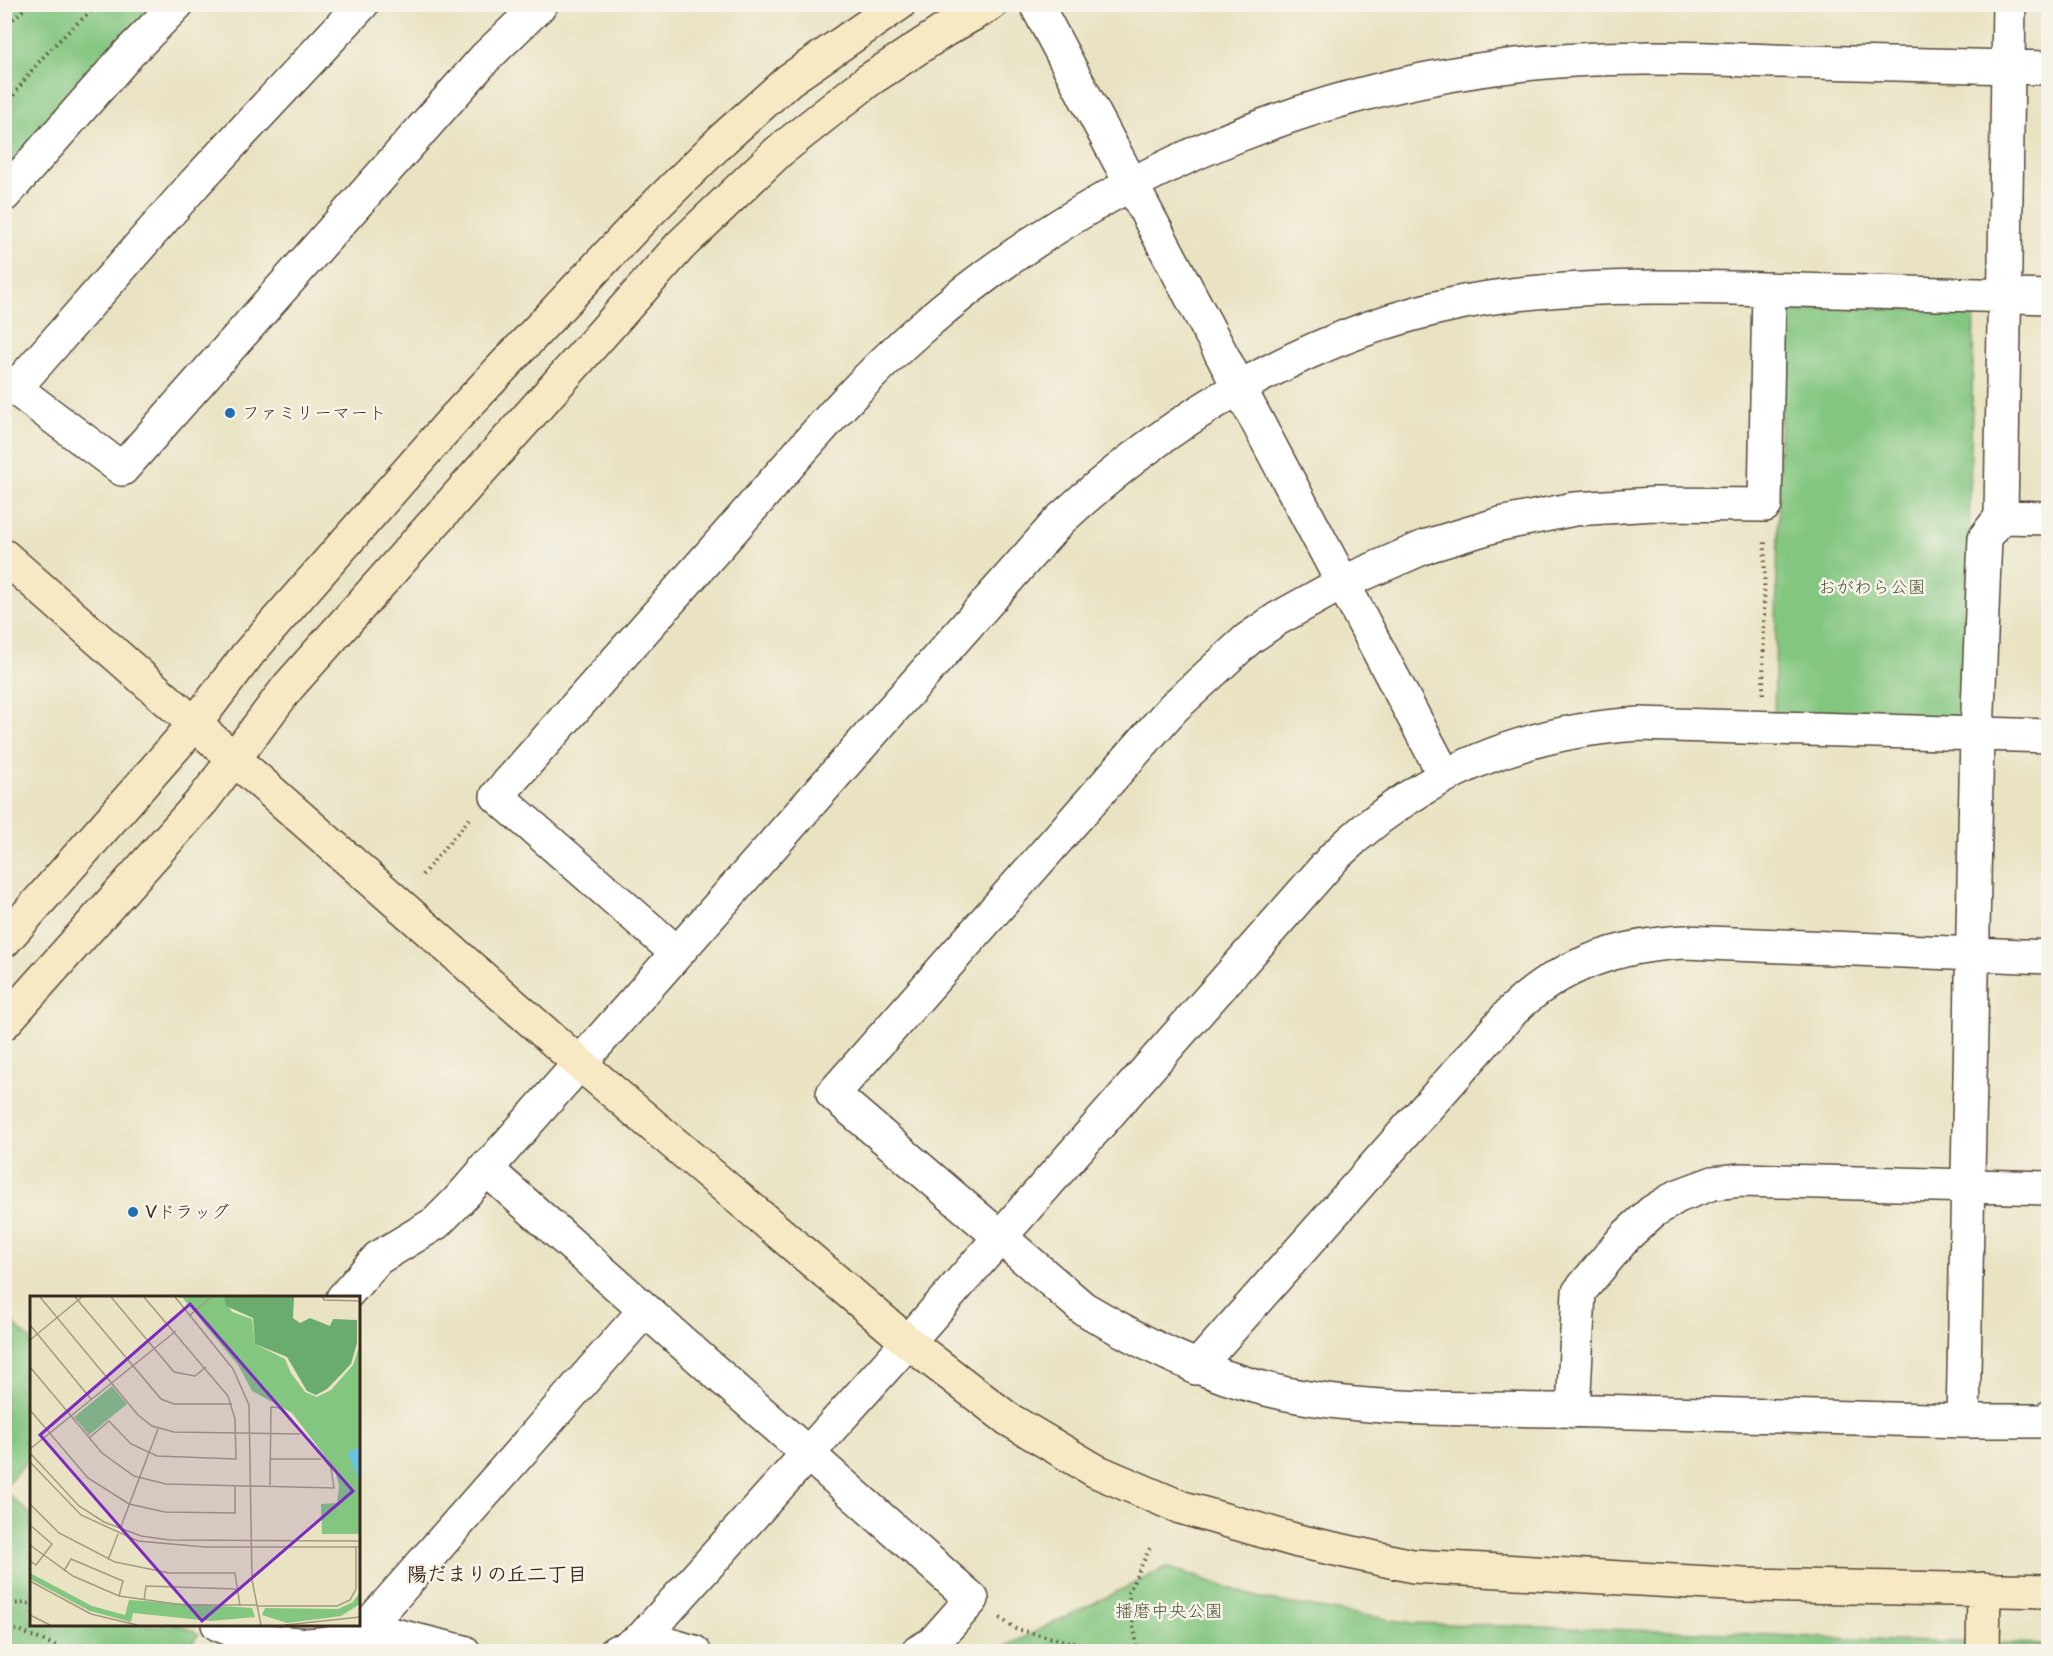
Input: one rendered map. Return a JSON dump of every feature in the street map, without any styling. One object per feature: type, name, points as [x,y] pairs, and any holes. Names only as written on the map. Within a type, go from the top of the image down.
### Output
[{"type":"street","points":[[4,195],[129,53],[177,4]]},
{"type":"street","points":[[362,4],[10,383],[122,469],[485,58],[541,4]]},
{"type":"street","points":[[4,941],[194,725],[248,654],[453,420],[644,217],[724,138],[789,80],[899,4]]},
{"type":"street","points":[[4,1023],[203,800],[288,687],[681,245],[777,152],[869,80],[945,30],[991,4]]},
{"type":"street","points":[[1036,4],[1445,776]]},
{"type":"street","points":[[1963,1421],[1977,734],[1985,538],[2001,517],[2009,4]]},
{"type":"street","points":[[676,952],[497,796],[812,439],[885,361],[957,298],[1039,238],[1131,183],[1263,124],[1345,99],[1454,74],[1594,58],[2049,68]]},
{"type":"street","points":[[345,1296],[378,1258],[436,1223],[1060,519],[1129,459],[1239,387],[1358,332],[1463,303],[1549,292],[1671,287],[2049,297]]},
{"type":"street","points":[[1769,289],[1765,505],[1654,504],[1574,509],[1538,516],[1466,532],[1342,582],[1300,605],[1248,639],[1173,708],[833,1094],[1083,1308],[1157,1350],[1196,1368],[1274,1392],[1336,1402],[1573,1411],[1963,1421],[2044,1421],[2049,1418]]},
{"type":"street","points":[[2001,517],[2049,518]]},
{"type":"street","points":[[4,556],[578,1062],[908,1342],[1008,1419],[1096,1471],[1180,1507],[1298,1541],[1413,1566],[1744,1585],[2049,1591]]},
{"type":"street","points":[[629,1644],[808,1453],[908,1342],[998,1236],[1335,856],[1378,817],[1445,776],[1500,750],[1540,738],[1595,727],[1639,724],[2049,736]]},
{"type":"street","points":[[1196,1368],[1513,1010],[1532,992],[1584,961],[1616,950],[1685,942],[2049,957]]},
{"type":"street","points":[[485,1168],[972,1599],[932,1644],[918,1652]]},
{"type":"street","points":[[1573,1411],[1580,1292],[1626,1236],[1652,1212],[1678,1196],[1713,1183],[1742,1180],[2049,1188]]},
{"type":"street","points":[[223,1626],[257,1640],[308,1645],[350,1641],[366,1628],[645,1310]]},
{"type":"street","points":[[1983,1652],[1984,1589]]},
{"type":"street","points":[[366,1628],[465,1652]]},
{"type":"street","points":[[629,1644],[694,1652]]},
{"type":"path","points":[[4,27],[30,4]]},
{"type":"path","points":[[4,111],[14,92],[69,29],[100,4]]},
{"type":"path","points":[[1763,728],[1765,505]]},
{"type":"path","points":[[422,875],[480,806],[497,796]]},
{"type":"path","points":[[1128,1652],[1138,1651],[1128,1593],[1151,1546]]},
{"type":"path","points":[[972,1599],[1016,1629],[1110,1652]]},
{"type":"path","points":[[4,1604],[30,1603]]},
{"type":"path","points":[[4,1625],[72,1652]]},
{"type":"green space","points":[[16,5],[156,5],[5,171],[5,14]]},
{"type":"green space","name":"おがわら公園","points":[[1783,307],[1974,310],[1965,717],[1774,716]]},
{"type":"green space","points":[[5,1317],[30,1339],[30,1457],[5,1486]]},
{"type":"green space","points":[[4,1491],[30,1513],[30,1626],[183,1626],[199,1634],[192,1642],[219,1651],[5,1651]]},
{"type":"green space","name":"播磨中央公園","points":[[1167,1567],[1262,1599],[1412,1623],[1729,1633],[1894,1641],[2048,1644],[2048,1652],[994,1652]]},
{"type":"place","name":"ファミリーマート","points":[[230,413]]},
{"type":"place","name":"Vドラッグ","points":[[133,1212]]},
{"type":"district","name":"陽だまりの丘二丁目","points":[[497,1574]]}]
